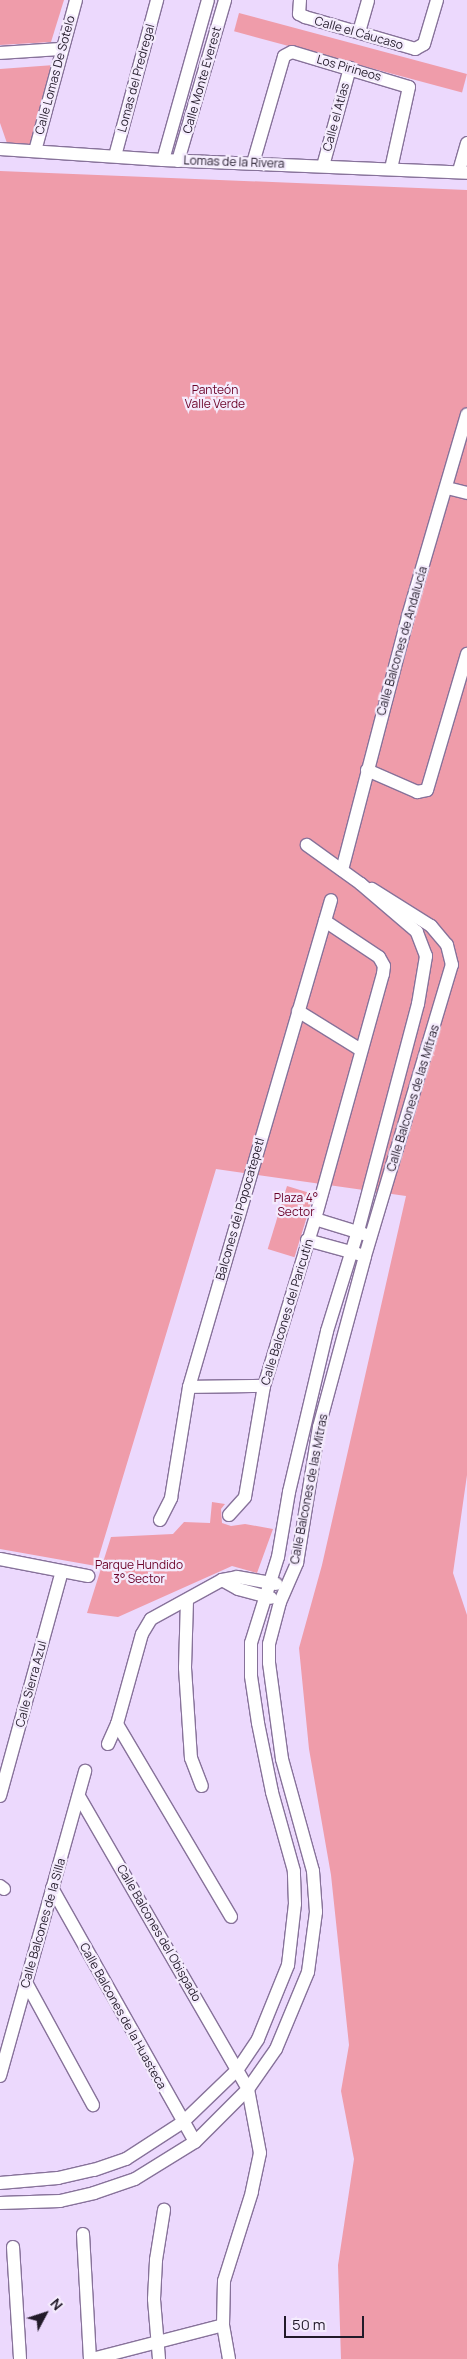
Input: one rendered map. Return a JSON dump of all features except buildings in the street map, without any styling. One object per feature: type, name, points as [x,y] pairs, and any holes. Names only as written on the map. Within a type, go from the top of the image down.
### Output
[{"type":"street","name":"Calle Lomas De Sotelo","points":[[35,151],[76,0]]},
{"type":"street","name":"Lomas del Predregal","points":[[115,156],[157,0]]},
{"type":"street","name":"Calle Monte Everest","points":[[163,160],[208,0]]},
{"type":"street","name":"Calle Monte Everest","points":[[178,161],[225,0]]},
{"type":"street","name":"Calle el Cáucaso","points":[[300,0],[298,14],[420,48],[437,0]]},
{"type":"street","points":[[359,32],[368,0]]},
{"type":"street","points":[[0,53],[62,49]]},
{"type":"street","name":"Los Pirineos","points":[[253,163],[288,53],[350,68],[409,86],[391,169]]},
{"type":"street","name":"Calle el Atlas","points":[[323,166],[350,68]]},
{"type":"street","points":[[463,172],[467,143]]},
{"type":"street","name":"Lomas de la Rivera","points":[[0,149],[178,161],[463,172]]},
{"type":"street","name":"Calle Balcones de Andalucía","points":[[342,870],[367,770],[467,414]]},
{"type":"street","points":[[447,488],[467,493]]},
{"type":"street","points":[[367,770],[417,792],[427,790],[467,654]]},
{"type":"street","name":"Calle Balcones de las Mitras","points":[[4,2203],[60,2201],[135,2180],[195,2142],[248,2090],[276,2049],[308,1972],[316,1912],[313,1871],[282,1759],[270,1673],[269,1644],[280,1602],[296,1563],[319,1427],[343,1337],[365,1256],[452,965],[447,944],[431,926],[361,884],[307,845]]},
{"type":"street","name":"Calle Balcones de las Mitras","points":[[4,2183],[58,2178],[126,2158],[183,2122],[238,2069],[258,2039],[288,1965],[295,1904],[294,1871],[272,1792],[251,1676],[251,1644],[264,1596],[278,1557],[289,1492],[327,1331],[358,1231],[421,990],[426,956],[417,932],[376,900],[361,884]]},
{"type":"street","name":"Balcones del Popocatepetl","points":[[160,1520],[171,1498],[189,1387],[331,900]]},
{"type":"street","name":"Calle Balcones del Paricutín","points":[[229,1515],[245,1497],[264,1386],[315,1219],[383,974],[382,961],[325,921]]},
{"type":"street","points":[[298,1011],[361,1050]]},
{"type":"street","points":[[315,1219],[372,1236]]},
{"type":"street","points":[[308,1240],[365,1256]]},
{"type":"street","points":[[327,1331],[343,1337]]},
{"type":"street","points":[[189,1387],[264,1386]]},
{"type":"street","points":[[278,1557],[296,1563]]},
{"type":"street","points":[[0,1559],[88,1576]]},
{"type":"street","name":"Calle Sierra Azul","points":[[0,1796],[62,1571]]},
{"type":"street","points":[[108,1744],[117,1724],[146,1626],[159,1613],[222,1580],[237,1577],[269,1581],[285,1588]]},
{"type":"street","points":[[222,1580],[238,1589],[280,1602]]},
{"type":"street","points":[[186,1600],[185,1668],[191,1758],[202,1786]]},
{"type":"street","points":[[117,1724],[230,1917]]},
{"type":"street","name":"Calle Balcones de la Silla","points":[[0,2076],[52,1888],[80,1798],[85,1771]]},
{"type":"street","name":"Calle Balcones del Obispado","points":[[80,1798],[238,2069],[248,2090],[260,2153],[252,2192],[224,2281],[223,2325],[229,2359]]},
{"type":"street","points":[[294,1871],[313,1871]]},
{"type":"street","name":"Calle Balcones de la Huasteca","points":[[52,1888],[195,2142]]},
{"type":"street","points":[[288,1965],[308,1972]]},
{"type":"street","points":[[27,1984],[93,2104]]},
{"type":"street","points":[[258,2039],[276,2049]]},
{"type":"street","points":[[126,2158],[135,2180]]},
{"type":"street","points":[[58,2178],[60,2201]]},
{"type":"street","points":[[4,2183],[4,2203]]},
{"type":"street","points":[[159,2359],[156,2343],[156,2260],[164,2210]]},
{"type":"street","points":[[83,2234],[91,2359],[223,2325]]},
{"type":"street","points":[[13,2247],[20,2359]]},
{"type":"green space","points":[[0,0],[64,0],[51,42],[0,45]]},
{"type":"green space","points":[[239,13],[467,74],[462,92],[234,31]]},
{"type":"green space","points":[[54,65],[34,146],[8,146],[0,123],[0,69]]},
{"type":"green space","name":"Panteón Valle Verde","points":[[0,171],[467,190],[467,1475],[453,1573],[467,1615],[467,2359],[341,2359],[338,2265],[354,2159],[341,2091],[349,2045],[331,1875],[309,1749],[299,1648],[322,1565],[406,1196],[216,1169],[96,1566],[0,1549]]},
{"type":"green space","name":"Plaza 4° Sector","points":[[287,1186],[314,1194],[294,1257],[268,1249]]},
{"type":"green space","name":"Parque Hundido 3° Sector","points":[[212,1502],[225,1504],[221,1509],[222,1523],[231,1526],[245,1524],[273,1529],[257,1573],[232,1566],[118,1617],[87,1613],[111,1537],[173,1534],[184,1522],[210,1523]]}]
